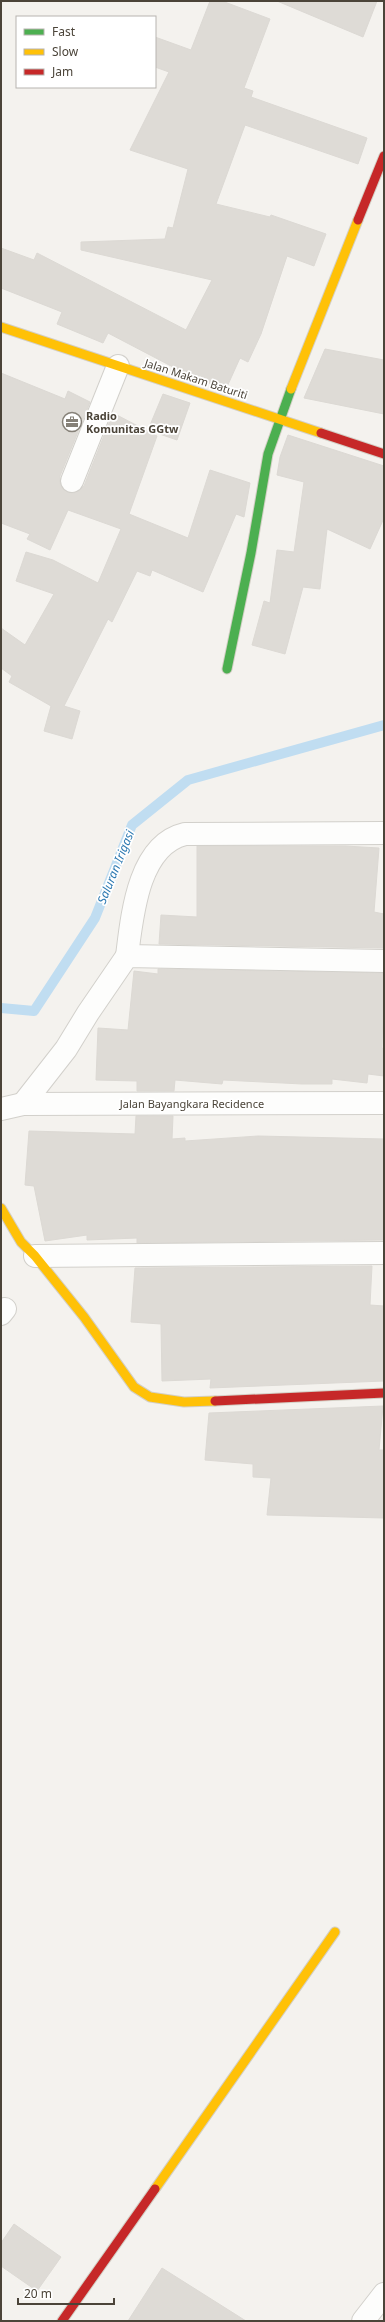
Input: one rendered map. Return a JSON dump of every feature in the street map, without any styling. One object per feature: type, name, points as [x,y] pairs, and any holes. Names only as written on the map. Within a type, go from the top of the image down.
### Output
[{"type":"street","points":[[227,669],[252,553],[268,454],[279,419],[384,156]]},
{"type":"street","name":"Jalan Makam Baturiti","points":[[1,327],[384,454]]},
{"type":"street","points":[[72,482],[118,366]]},
{"type":"street","points":[[23,1104],[66,1049],[88,1013],[127,956],[131,921],[144,873],[162,846],[174,836],[185,834],[384,833]]},
{"type":"street","points":[[127,956],[384,961]]},
{"type":"street","name":"Jalan Bayangkara Recidence","points":[[1,1109],[23,1104],[384,1103]]},
{"type":"street","points":[[1,1208],[21,1242],[35,1256],[84,1317],[134,1387],[150,1397],[184,1402],[384,1393]]},
{"type":"street","points":[[35,1256],[384,1253]]},
{"type":"street","points":[[62,2321],[335,1932]]},
{"type":"street","points":[[363,2321],[384,2294]]},
{"type":"building","points":[[210,1],[222,1],[270,19],[244,88],[253,91],[251,97],[367,138],[358,164],[245,125],[216,204],[270,217],[271,215],[326,234],[314,266],[287,256],[261,334],[248,362],[240,358],[226,389],[172,370],[173,367],[108,333],[103,343],[57,324],[62,312],[1,288],[1,248],[34,260],[37,253],[186,330],[212,280],[81,250],[81,242],[165,239],[168,227],[173,228],[188,169],[130,150],[169,72],[156,67],[156,37],[191,50]]},
{"type":"building","points":[[277,1],[377,1],[363,37]]},
{"type":"building","points":[[325,349],[384,360],[384,414],[304,398]]},
{"type":"building","points":[[1,373],[65,399],[68,391],[90,402],[60,476],[60,483],[67,492],[74,493],[84,486],[113,413],[157,436],[129,514],[188,538],[210,470],[250,483],[244,517],[236,514],[203,592],[152,570],[150,576],[137,571],[112,622],[108,619],[64,706],[80,711],[72,739],[44,731],[51,706],[9,682],[12,676],[1,668],[1,628],[25,645],[54,594],[16,581],[26,552],[53,560],[98,583],[121,529],[68,510],[50,550],[27,539],[30,534],[1,523]]},
{"type":"building","points":[[163,394],[190,403],[177,440],[148,430]]},
{"type":"building","points":[[288,435],[384,466],[384,518],[370,549],[327,529],[320,589],[303,587],[285,654],[252,645],[264,601],[270,603],[277,550],[294,552],[304,482],[277,475],[280,457]]},
{"type":"building","points":[[197,846],[345,846],[379,848],[374,912],[384,914],[384,948],[159,944],[161,915],[197,917]]},
{"type":"building","points":[[158,969],[384,973],[382,1048],[384,1049],[384,1076],[368,1074],[367,1083],[332,1079],[332,1084],[223,1080],[222,1084],[175,1080],[174,1091],[137,1091],[137,1081],[96,1080],[98,1028],[128,1030],[134,971],[158,974]]},
{"type":"building","points":[[136,1116],[173,1116],[172,1139],[185,1138],[185,1141],[258,1136],[384,1139],[384,1240],[137,1243],[137,1238],[87,1240],[87,1235],[45,1241],[34,1186],[25,1185],[29,1131],[135,1134]]},
{"type":"building","points":[[372,1266],[370,1305],[384,1306],[384,1381],[210,1388],[211,1379],[162,1381],[161,1324],[131,1322],[135,1268]]},
{"type":"building","points":[[383,1406],[379,1450],[384,1450],[384,1518],[267,1515],[271,1478],[253,1477],[253,1464],[205,1460],[209,1413]]},
{"type":"building","points":[[14,2224],[61,2257],[37,2291],[1,2266],[1,2243]]},
{"type":"building","points":[[162,2268],[246,2321],[128,2321]]},
{"type":"waterway","name":"Saluran Irigasi","points":[[1,1008],[34,1011],[95,918],[132,825],[188,780],[384,725]]},
{"type":"traffic: fast","points":[[227,669],[251,553],[268,454],[291,389]]},
{"type":"traffic: slow","points":[[291,389],[358,220]]},
{"type":"traffic: slow","points":[[1,327],[321,433]]},
{"type":"traffic: slow","points":[[1,1208],[21,1242],[35,1256],[84,1317],[134,1387],[150,1397],[184,1402],[215,1401]]},
{"type":"traffic: slow","points":[[155,2189],[335,1932]]},
{"type":"traffic: jam","points":[[358,220],[384,156]]},
{"type":"traffic: jam","points":[[321,433],[384,454]]},
{"type":"traffic: jam","points":[[215,1401],[384,1393]]},
{"type":"traffic: jam","points":[[62,2321],[155,2189]]},
{"type":"place","name":"Radio Komunitas GGtw","points":[[72,422]]}]
